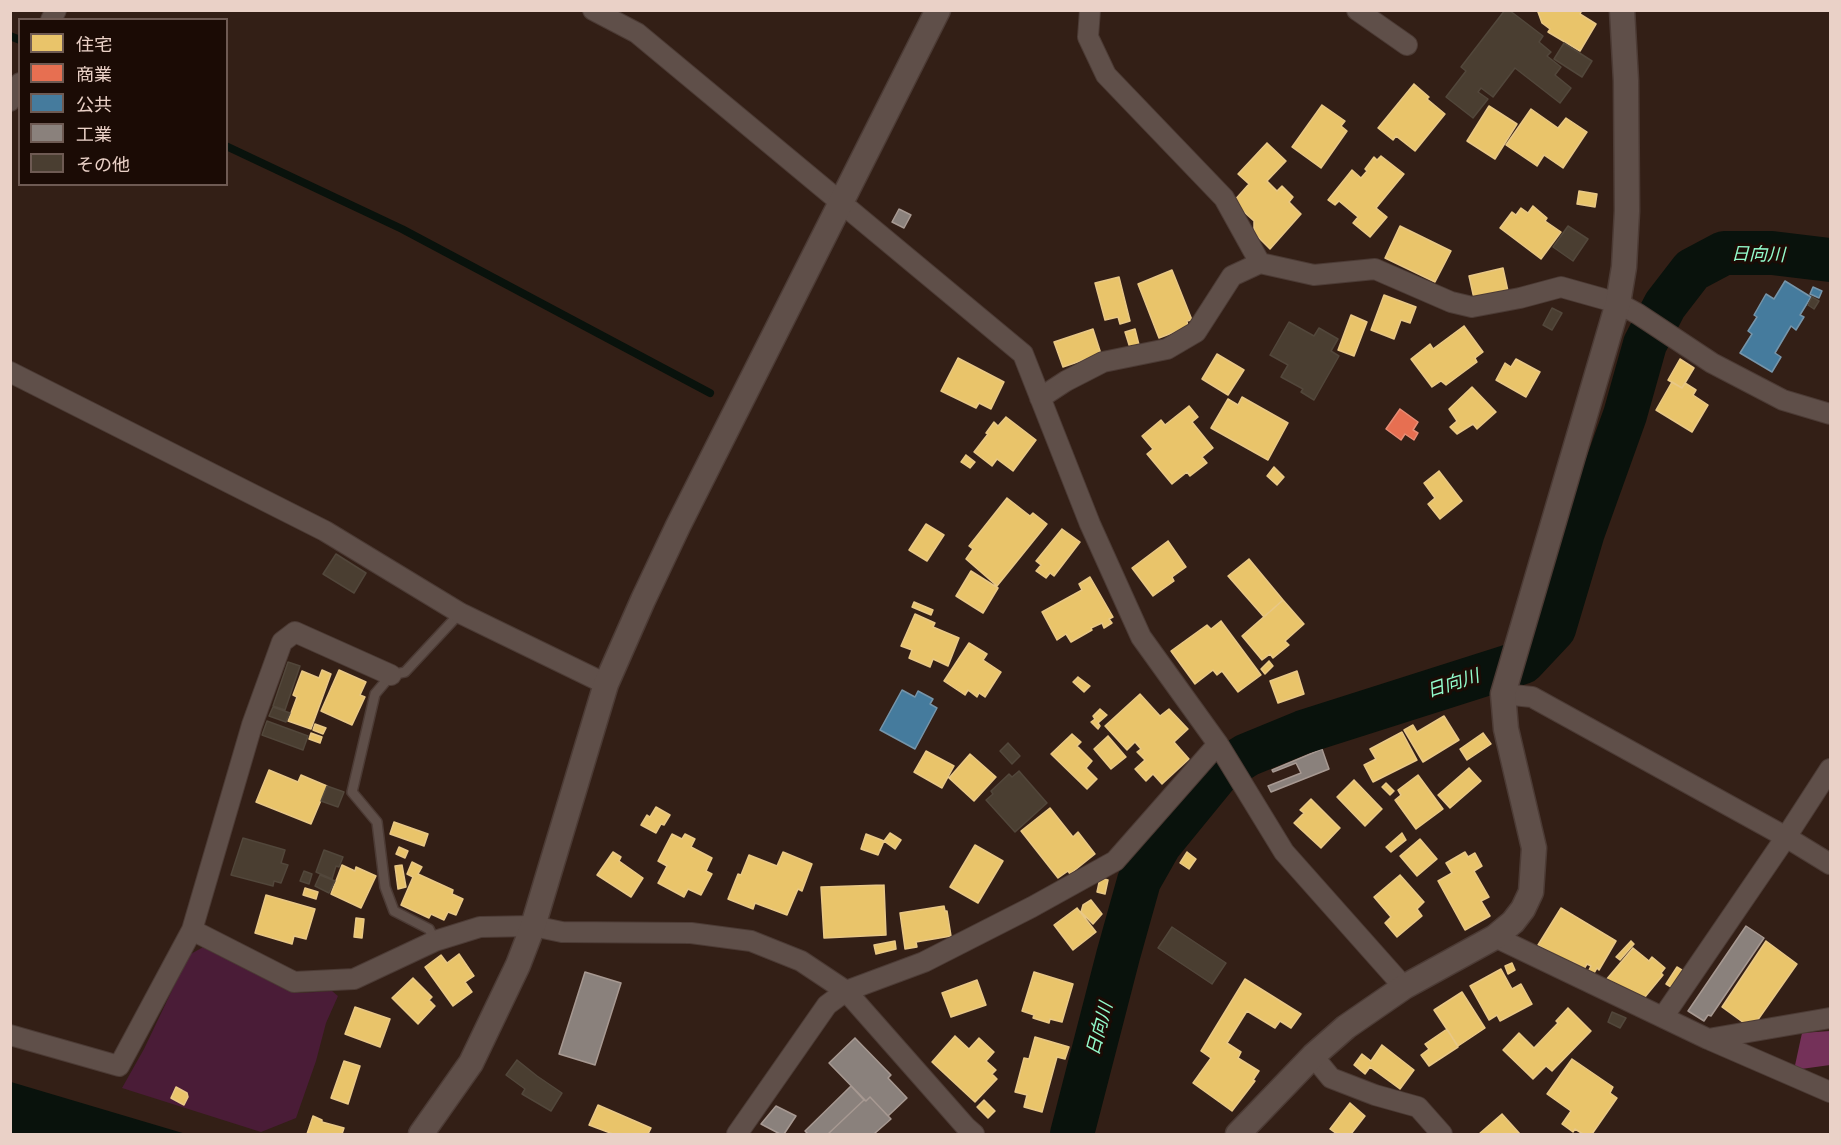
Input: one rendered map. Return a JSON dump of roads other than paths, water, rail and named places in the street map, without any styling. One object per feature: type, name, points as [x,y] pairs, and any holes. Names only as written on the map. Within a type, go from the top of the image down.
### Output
[{"type":"street","points":[[593,10],[637,33],[1023,354],[1090,524],[1141,637],[1218,744],[1284,852],[1404,987]]},
{"type":"street","points":[[421,1134],[471,1063],[518,965],[533,926],[606,684],[678,526],[938,10]]},
{"type":"street","points":[[1090,10],[1088,37],[1106,75],[1224,198],[1260,263]]},
{"type":"street","points":[[1357,10],[1407,45]]},
{"type":"street","points":[[1238,1134],[1313,1056],[1346,1027],[1404,987],[1495,937],[1513,922],[1523,909],[1531,892],[1534,848],[1506,729],[1503,689],[1628,309],[1624,267],[1627,211],[1626,81],[1622,10]]},
{"type":"street","points":[[10,101],[18,87]]},
{"type":"street","points":[[1040,398],[1066,381],[1103,362],[1167,349],[1196,332],[1232,276],[1260,263],[1314,275],[1375,269],[1451,302],[1472,307],[1561,287],[1628,309],[1712,363],[1783,400],[1830,414]]},
{"type":"street","points":[[10,372],[326,531],[460,613],[606,684]]},
{"type":"street","points":[[10,1035],[118,1066],[192,930],[252,725],[282,642],[295,632],[391,675]]},
{"type":"street","points":[[1503,689],[1532,697],[1786,837],[1830,864]]},
{"type":"street","points":[[737,1134],[827,1005],[846,991],[924,962],[1032,907],[1115,861],[1218,744]]},
{"type":"street","points":[[1663,1017],[1830,769]]},
{"type":"street","points":[[192,930],[294,982],[354,979],[435,941],[480,927],[533,926],[562,932],[691,933],[751,941],[801,961],[846,991],[958,1119],[974,1134]]},
{"type":"street","points":[[1495,937],[1708,1039],[1830,1092]]},
{"type":"street","points":[[1708,1039],[1830,1018]]},
{"type":"street","points":[[1313,1056],[1331,1078],[1375,1095],[1418,1107],[1442,1134]]},
{"type":"lane","points":[[435,941],[429,929],[394,911],[385,887],[377,822],[352,792],[375,694],[391,675],[405,672],[460,613]]},
{"type":"waterway","points":[[10,36],[18,39]]},
{"type":"waterway","points":[[228,147],[402,229],[710,393]]},
{"type":"waterway","name":"日向川","points":[[1072,1134],[1139,881],[1160,844],[1218,773],[1247,755],[1303,732],[1523,662],[1554,629],[1583,532],[1625,415],[1645,344],[1665,305],[1692,270],[1724,253],[1772,253],[1830,260]]}]
